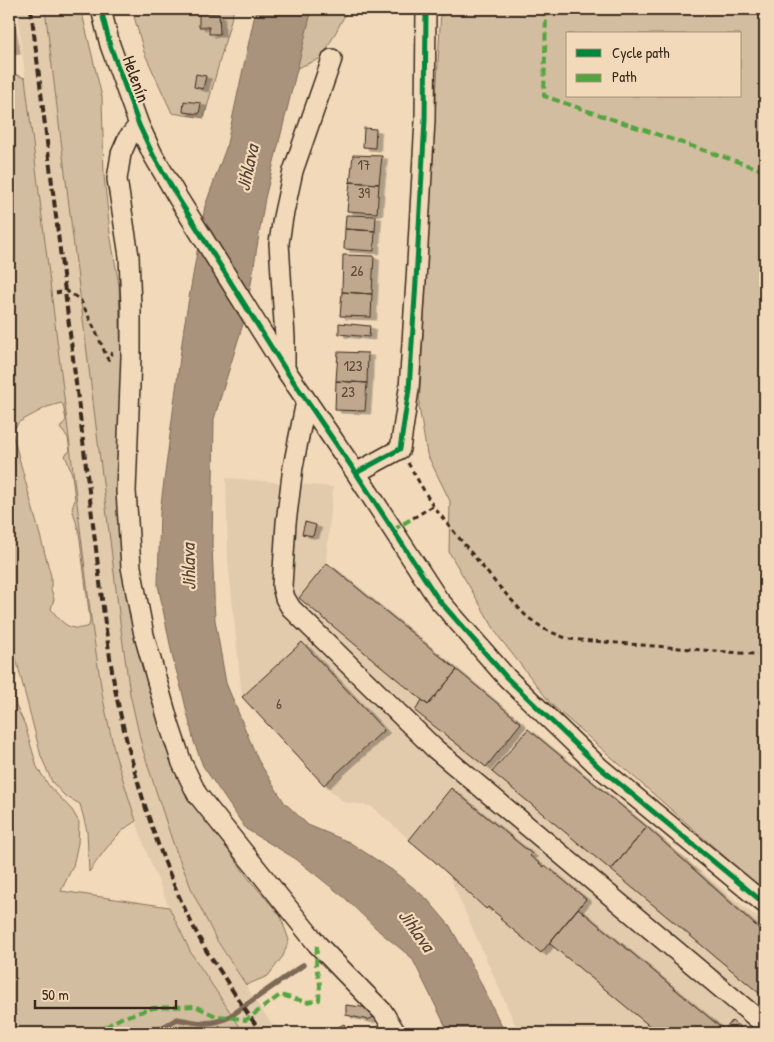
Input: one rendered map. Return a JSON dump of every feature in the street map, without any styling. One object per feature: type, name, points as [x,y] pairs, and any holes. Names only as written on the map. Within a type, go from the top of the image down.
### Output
[{"type":"street","name":"Helenín","points":[[101,9],[110,45],[138,125],[153,155],[285,369],[356,473],[438,600],[507,678],[600,767],[765,904]]},
{"type":"street","points":[[356,473],[400,449],[409,389],[416,281],[425,120],[426,9]]},
{"type":"street","points":[[285,369],[279,243],[282,217],[293,171],[332,59]]},
{"type":"street","points":[[138,125],[128,138],[121,154],[117,178],[129,256],[131,307],[126,491],[131,567],[144,635],[170,727],[182,763],[197,794],[317,944],[382,1012],[396,1033]]},
{"type":"street","points":[[306,401],[293,467],[282,586],[285,598],[291,608],[434,748],[765,1025]]},
{"type":"path","points":[[56,293],[66,291],[80,299],[108,360],[115,348]]},
{"type":"path","points":[[400,449],[433,506],[495,582],[527,617],[546,630],[568,639],[765,655]]},
{"type":"path","points":[[413,518],[433,506]]},
{"type":"shaded area","points":[[17,9],[45,9],[130,694],[142,747],[174,846],[216,939],[262,1011],[279,1033],[244,1033],[191,953],[148,856],[115,754],[103,699],[92,626]]},
{"type":"shaded area","points":[[45,9],[81,9],[102,97],[104,175],[110,233],[119,285],[121,368],[119,521],[191,798],[249,879],[280,915],[289,940],[283,956],[268,976],[246,985],[216,939],[194,895],[174,846],[142,747],[130,694]]},
{"type":"shaded area","points":[[132,9],[234,9],[204,118],[172,113],[144,52]]},
{"type":"shaded area","points":[[311,9],[348,9],[322,58],[297,68]]},
{"type":"shaded area","points":[[441,9],[765,9],[765,868],[757,885],[552,705],[499,637],[449,552],[450,501],[427,454],[419,407]]},
{"type":"shaded area","points":[[9,72],[25,78],[92,626],[103,699],[115,754],[136,821],[116,837],[89,872],[87,831],[80,804],[65,796],[52,782],[41,756],[9,631]],"holes":[[[61,403],[66,420],[60,428],[68,438],[70,451],[65,455],[72,474],[75,500],[72,508],[79,532],[90,620],[89,626],[82,628],[67,625],[51,609],[54,599],[51,589],[51,576],[12,432],[19,422],[47,407]]]},
{"type":"shaded area","points":[[226,478],[333,487],[326,562],[765,924],[765,1033],[519,1033],[448,873],[371,806],[344,802],[324,785],[242,697],[228,560]]},
{"type":"shaded area","points":[[9,673],[16,706],[25,725],[37,767],[49,786],[72,810],[79,822],[78,843],[73,866],[61,891],[169,907],[191,953],[244,1033],[9,1033]]},
{"type":"water","name":"Jihlava","points":[[256,9],[312,9],[265,198],[246,314],[214,419],[212,544],[215,620],[226,683],[258,760],[284,802],[308,825],[349,842],[392,870],[427,899],[450,926],[476,973],[505,1033],[449,1033],[412,958],[380,932],[345,898],[296,859],[246,829],[203,766],[194,742],[173,659],[158,585],[160,512],[184,327],[205,206],[226,148]]},
{"type":"building","points":[[199,13],[219,14],[220,34],[209,34],[209,27],[199,27]]},
{"type":"building","points":[[9,24],[15,51],[9,52]]},
{"type":"building","points":[[196,74],[206,76],[203,89],[194,87]]},
{"type":"building","points":[[184,101],[201,103],[199,114],[183,112]]},
{"type":"building","points":[[364,128],[376,129],[375,148],[363,147]]},
{"type":"building","points":[[353,155],[382,156],[379,184],[350,182]]},
{"type":"building","points":[[350,182],[379,184],[377,213],[347,211]]},
{"type":"building","points":[[346,215],[376,216],[375,231],[345,229]]},
{"type":"building","points":[[345,229],[375,231],[374,251],[344,249]]},
{"type":"building","points":[[343,255],[374,256],[372,294],[342,292]]},
{"type":"building","points":[[342,292],[372,294],[371,317],[340,316]]},
{"type":"building","points":[[339,323],[370,326],[369,337],[339,334]]},
{"type":"building","points":[[338,352],[368,353],[367,383],[336,381]]},
{"type":"building","points":[[336,381],[367,383],[365,411],[335,410]]},
{"type":"building","points":[[305,522],[316,525],[313,536],[302,534]]},
{"type":"building","points":[[327,563],[457,670],[428,705],[299,598]]},
{"type":"building","points":[[302,642],[384,730],[324,785],[242,697]]},
{"type":"building","points":[[457,670],[521,723],[486,767],[415,711],[422,700],[428,705]]},
{"type":"building","points":[[528,729],[647,827],[611,870],[492,772]]},
{"type":"building","points":[[451,788],[532,854],[530,856],[544,867],[545,865],[586,899],[541,953],[500,919],[502,918],[488,907],[486,909],[409,840]]},
{"type":"building","points":[[647,827],[765,934],[765,998],[611,870]]},
{"type":"building","points":[[578,908],[724,1030],[732,1021],[746,1033],[658,1033],[549,943]]},
{"type":"building","points":[[346,1005],[370,1008],[374,1017],[368,1020],[346,1015]]},
{"type":"building","points":[[344,1024],[349,1033],[327,1033]]},
{"type":"waterway","points":[[153,1033],[177,1019],[210,1023],[229,1017],[303,965]]},
{"type":"railway","points":[[31,9],[105,624],[117,699],[141,794],[175,887],[205,949],[262,1033]]},
{"type":"marked path","points":[[548,9],[546,14],[544,96],[765,171]]},
{"type":"marked path","points":[[393,530],[413,518]]},
{"type":"marked path","points":[[95,1033],[121,1018],[153,1008],[195,1006],[216,1016],[246,1020],[280,995],[307,1002],[319,1000],[320,984],[316,967],[317,944]]},
{"type":"cycle path","points":[[101,9],[110,45],[139,125],[153,155],[285,369],[356,473],[438,599],[507,678],[599,767],[765,904]]},
{"type":"cycle path","points":[[356,473],[400,449],[409,389],[416,281],[425,120],[426,9]]}]
